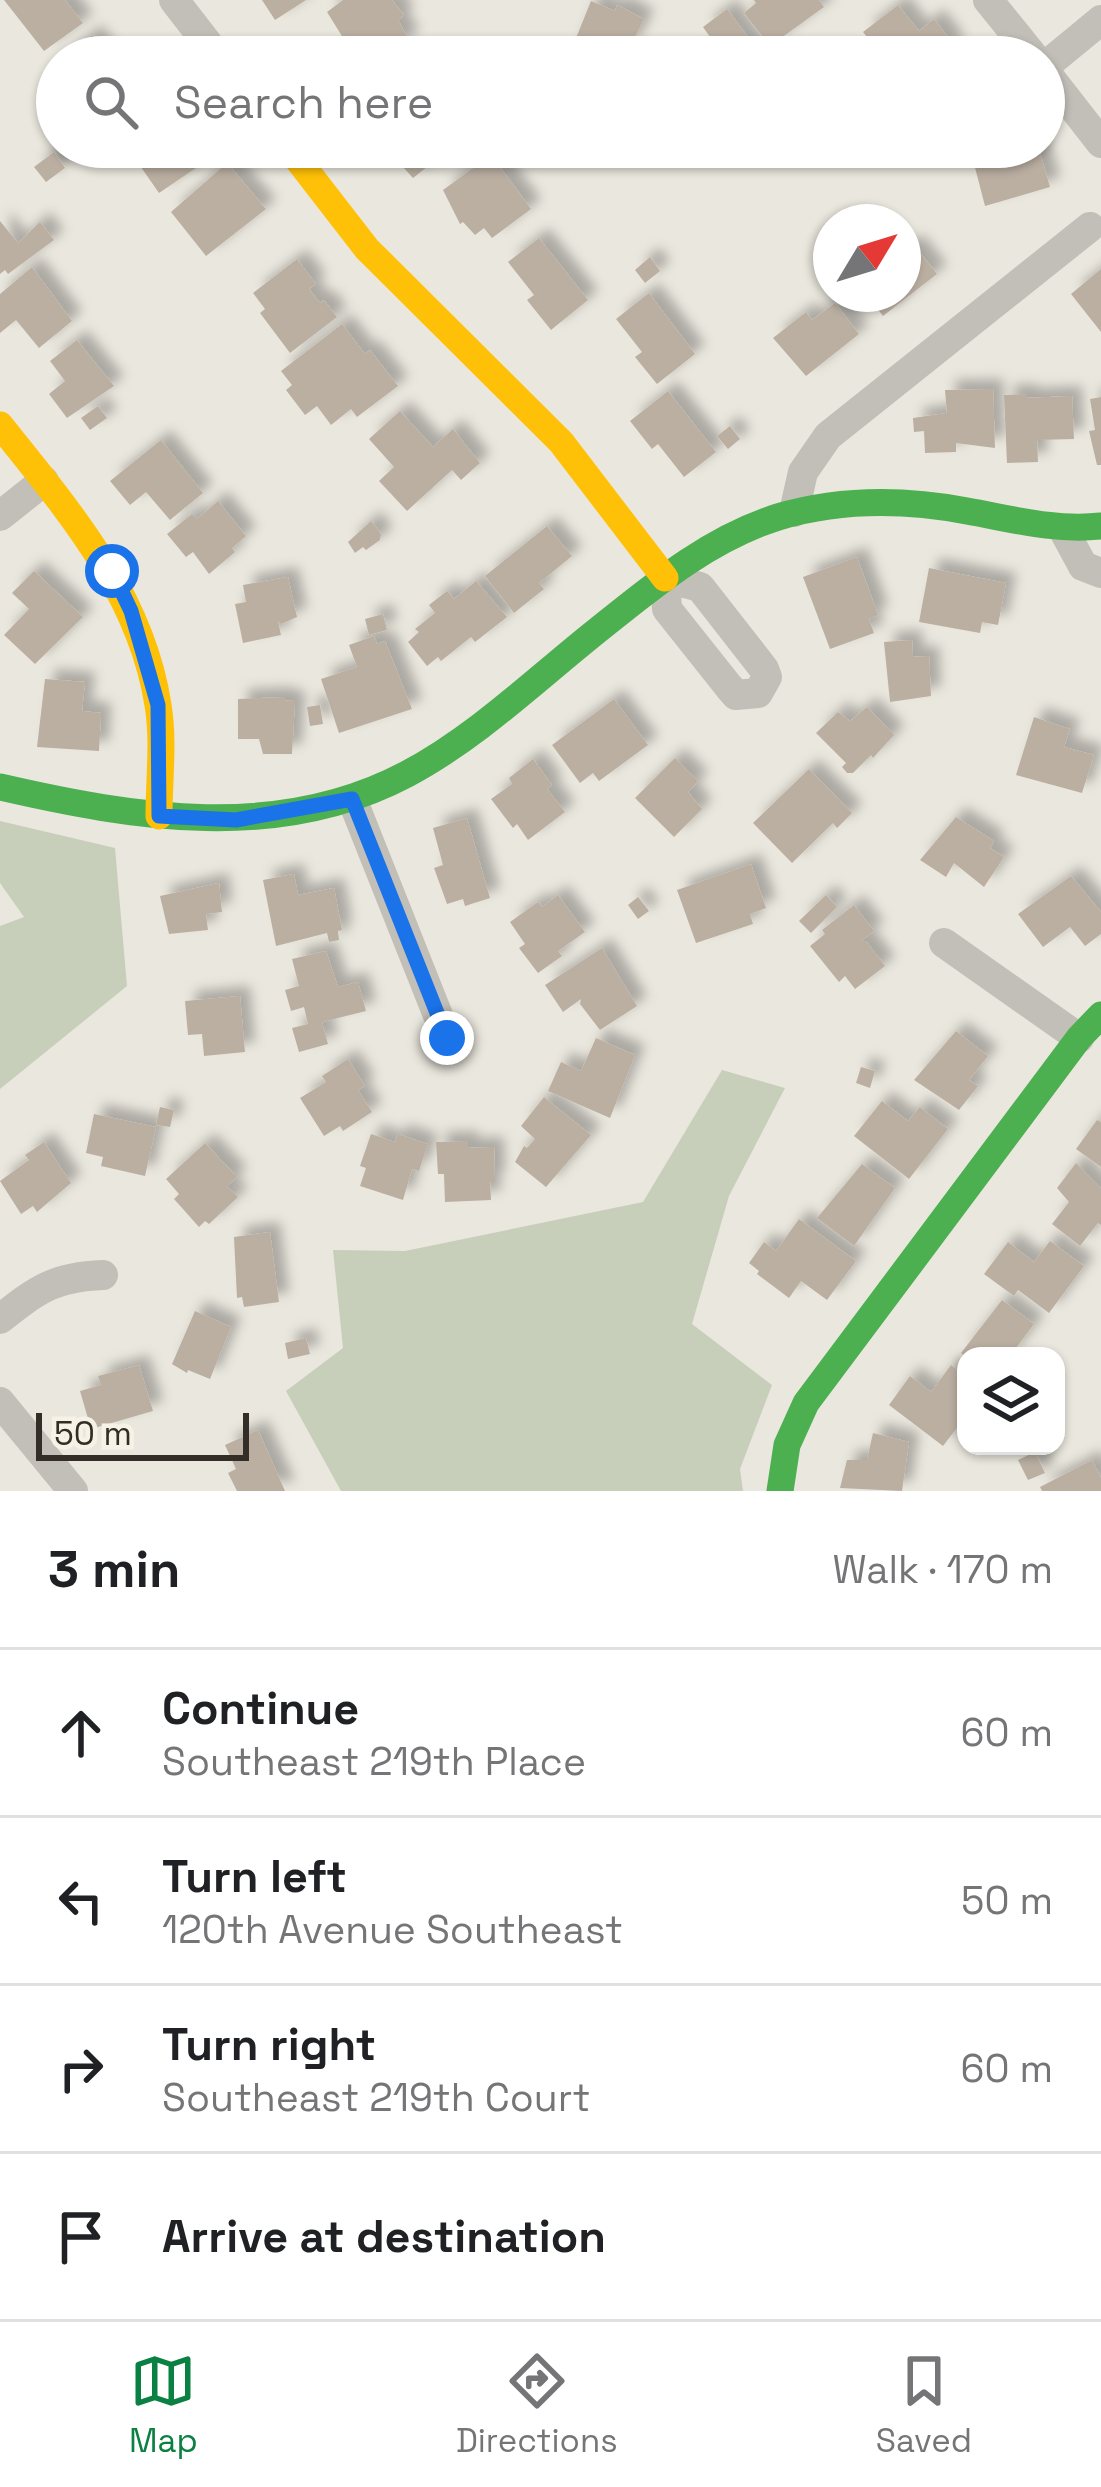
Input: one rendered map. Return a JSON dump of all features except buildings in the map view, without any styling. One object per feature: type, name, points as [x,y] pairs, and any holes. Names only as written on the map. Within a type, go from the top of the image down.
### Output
[{"type":"street","points":[[174,0],[202,36]]},
{"type":"street","points":[[988,0],[1017,36]]},
{"type":"street","points":[[1065,51],[1101,20]]},
{"type":"street","points":[[1065,96],[1101,143]]},
{"type":"street","points":[[304,168],[367,249],[561,442],[665,578]]},
{"type":"street","points":[[794,512],[803,472],[828,436],[1090,227]]},
{"type":"street","points":[[2,431],[112,571],[137,627],[158,705],[159,816]]},
{"type":"street","points":[[0,516],[44,481]]},
{"type":"street","points":[[0,787],[74,805],[236,820],[352,799],[453,745],[665,578],[752,526],[794,512],[850,503],[906,503],[1063,529],[1101,526]]},
{"type":"street","points":[[1063,529],[1083,566],[1101,573]]},
{"type":"street","points":[[352,799],[447,1038]]},
{"type":"street","points":[[944,943],[1079,1038]]},
{"type":"street","points":[[780,1491],[779,1470],[788,1438],[806,1402],[1101,1015]]},
{"type":"street","points":[[0,1319],[40,1287],[72,1276],[103,1275]]},
{"type":"street","points":[[0,1402],[73,1491]]},
{"type":"green space","points":[[0,821],[115,848],[127,986],[0,1089],[0,926],[24,917],[0,883]]},
{"type":"green space","points":[[722,1070],[785,1088],[729,1196],[692,1324],[772,1385],[740,1469],[743,1491],[341,1491],[286,1391],[343,1348],[333,1250],[405,1251],[643,1202]]},
{"type":"traffic: fast","points":[[0,787],[103,808],[206,818],[308,809],[358,795],[431,760],[678,568],[726,539],[778,517],[848,504],[896,503],[1050,526],[1101,526]]},
{"type":"traffic: fast","points":[[780,1491],[787,1445],[806,1403],[1101,1015]]},
{"type":"traffic: slow","points":[[304,168],[367,249],[561,442],[665,578]]},
{"type":"traffic: slow","points":[[0,425],[98,555],[136,626],[160,719],[159,816]]},
{"type":"route","points":[[112,571],[131,611],[158,705],[159,816],[236,820],[352,799],[447,1038]]}]
